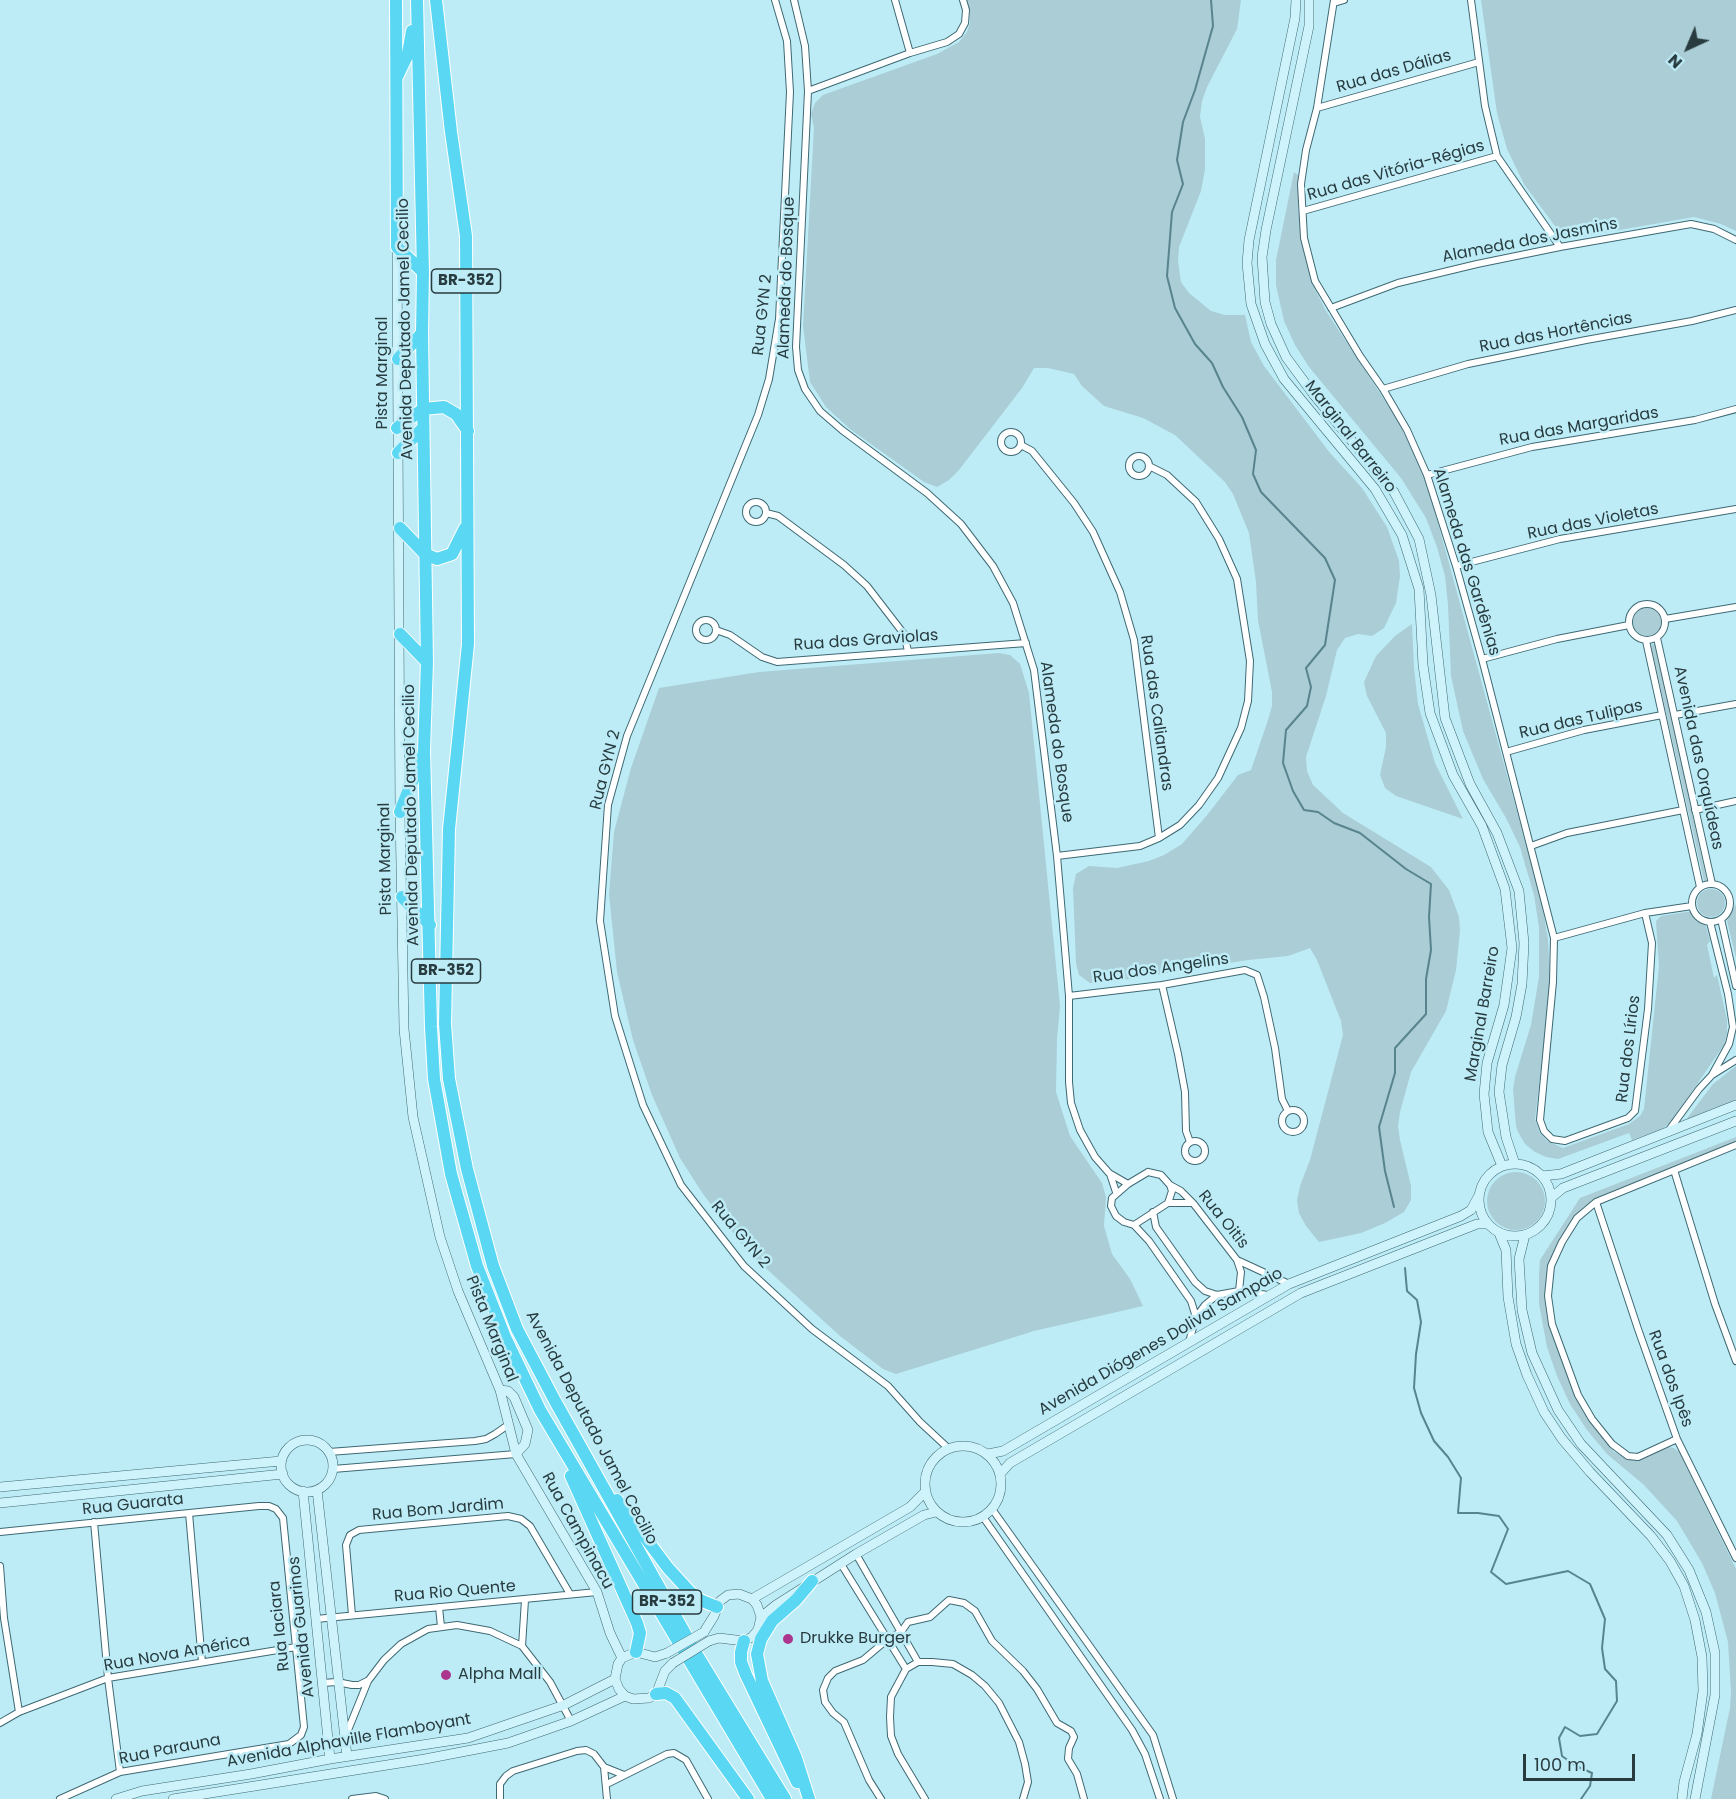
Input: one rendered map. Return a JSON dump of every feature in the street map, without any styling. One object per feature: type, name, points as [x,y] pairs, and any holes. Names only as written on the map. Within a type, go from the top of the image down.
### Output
[{"type":"highway","points":[[396,0],[397,247],[423,272]]},
{"type":"highway","points":[[395,82],[411,40],[416,0]]},
{"type":"highway","name":"Avenida Deputado Jamel Cecilio","points":[[416,0],[423,272],[427,662],[424,750],[431,1027],[434,1079],[451,1174],[477,1266],[505,1337],[540,1410],[772,1799]]},
{"type":"highway","name":"BR-352","points":[[436,0],[466,236],[468,431]]},
{"type":"highway","points":[[398,359],[422,333]]},
{"type":"highway","points":[[397,428],[423,410],[435,407],[451,409],[468,431]]},
{"type":"highway","points":[[398,453],[423,428]]},
{"type":"highway","name":"Avenida Deputado Jamel Cecilio","points":[[468,431],[468,644],[448,829],[446,1024],[449,1079],[467,1169],[493,1266],[517,1329],[697,1654],[785,1799]]},
{"type":"highway","points":[[399,528],[425,554],[437,559],[452,554],[467,522]]},
{"type":"highway","points":[[400,634],[427,662]]},
{"type":"highway","points":[[400,812],[424,750]]},
{"type":"highway","points":[[402,897],[430,925]]},
{"type":"highway","points":[[555,1401],[611,1491],[669,1568],[700,1600],[717,1607]]},
{"type":"highway","points":[[540,1410],[637,1623],[640,1633],[636,1652]]},
{"type":"highway","points":[[808,1799],[796,1758],[762,1681],[757,1654],[761,1640],[772,1621],[796,1600],[812,1581]]},
{"type":"highway","points":[[744,1641],[741,1662],[746,1675],[808,1799]]},
{"type":"highway","points":[[656,1694],[666,1694],[675,1698],[748,1799]]},
{"type":"street","name":"Rua GYN 2","points":[[775,0],[787,41],[790,92],[779,319],[769,379],[758,415],[627,736],[608,805],[600,921],[615,1016],[643,1105],[681,1185],[744,1266],[812,1329],[888,1386],[920,1422],[948,1448]]},
{"type":"street","name":"Alameda do Bosque","points":[[794,0],[805,46],[808,91],[796,347],[798,370],[805,388],[820,411],[927,493],[961,524],[993,566],[1012,603],[1035,670],[1057,856],[1069,996],[1071,1102],[1080,1130],[1095,1157],[1109,1173],[1128,1184]]},
{"type":"street","points":[[895,0],[910,53]]},
{"type":"street","points":[[808,91],[910,53],[947,42],[959,34],[965,23],[966,10],[963,0]]},
{"type":"street","name":"Marginal Barreiro","points":[[1296,0],[1295,18],[1249,240],[1247,263],[1251,304],[1265,344],[1284,380],[1375,489],[1397,526],[1419,589],[1430,714],[1453,775],[1482,826],[1505,889],[1512,948],[1504,1005],[1487,1063],[1484,1094],[1488,1132],[1502,1166]]},
{"type":"street","name":"Marginal Barreiro","points":[[1309,0],[1309,26],[1266,230],[1262,257],[1264,302],[1286,357],[1314,395],[1394,492],[1419,539],[1431,595],[1445,718],[1470,784],[1497,833],[1519,891],[1524,943],[1522,984],[1502,1065],[1499,1092],[1506,1137],[1515,1164]]},
{"type":"street","points":[[1334,1],[1344,0]]},
{"type":"street","points":[[1471,0],[1485,106],[1497,156],[1560,247]]},
{"type":"street","name":"Alameda das Gardênias","points":[[1334,1],[1317,108],[1306,150],[1301,184],[1304,238],[1316,281],[1407,430],[1427,475],[1456,566],[1554,938],[1553,982],[1540,1120],[1544,1131],[1552,1139],[1565,1141]]},
{"type":"street","name":"Rua das Dálias","points":[[1317,108],[1479,62]]},
{"type":"street","name":"Rua das Vitória-Régias","points":[[1303,211],[1497,156]]},
{"type":"street","name":"Alameda dos Jasmins","points":[[1331,308],[1398,283],[1560,247],[1691,224],[1714,230],[1736,240]]},
{"type":"street","name":"Pista Marginal","points":[[397,247],[400,812],[404,1029],[408,1081],[423,1169],[443,1248],[458,1291],[500,1390],[516,1454]]},
{"type":"street","name":"Rua das Hortências","points":[[1383,388],[1468,364],[1692,321],[1736,310]]},
{"type":"street","name":"Rua das Margaridas","points":[[1427,475],[1532,447],[1695,420],[1736,409]]},
{"type":"street","name":"Rua das Caliandras","points":[[1021,445],[1032,451],[1074,503],[1093,532],[1120,592],[1134,640],[1159,838]]},
{"type":"street","points":[[1057,856],[1140,846],[1180,825],[1199,806],[1218,778],[1242,728],[1248,701],[1250,661],[1237,579],[1219,539],[1196,502],[1167,475],[1149,466]]},
{"type":"street","name":"Rua das Violetas","points":[[1456,566],[1560,539],[1736,509]]},
{"type":"street","points":[[766,513],[778,516],[844,565],[867,586],[904,634],[908,651]]},
{"type":"street","points":[[1644,604],[1655,605],[1665,619],[1664,630],[1657,638],[1646,641],[1635,636],[1629,625],[1634,609],[1644,604]]},
{"type":"street","points":[[1665,619],[1736,607]]},
{"type":"street","points":[[1482,659],[1557,639],[1629,625]]},
{"type":"street","name":"Rua das Graviolas","points":[[716,630],[730,635],[762,657],[777,662],[1026,643]]},
{"type":"street","name":"Avenida das Orquídeas","points":[[1657,638],[1712,884]]},
{"type":"street","name":"Avenida das Orquídeas","points":[[1646,641],[1700,887]]},
{"type":"street","points":[[1675,715],[1736,704]]},
{"type":"street","name":"Rua das Tulipas","points":[[1506,752],[1584,730],[1662,715]]},
{"type":"street","points":[[1695,810],[1736,801]]},
{"type":"street","points":[[1531,846],[1568,833],[1683,810]]},
{"type":"street","points":[[1712,884],[1723,889],[1732,899],[1721,919],[1710,922],[1698,917],[1692,906],[1693,895],[1700,887],[1712,884]]},
{"type":"street","points":[[1554,938],[1645,913],[1692,906]]},
{"type":"street","name":"Rua dos Lírios","points":[[1565,1141],[1628,1118],[1635,1111],[1648,1009],[1652,943],[1645,913]]},
{"type":"street","points":[[1721,919],[1736,986]]},
{"type":"street","points":[[1669,1131],[1712,1075],[1732,1036],[1733,1007],[1720,967],[1710,922]]},
{"type":"street","points":[[1720,967],[1731,965]]},
{"type":"street","name":"Rua dos Angelins","points":[[1069,996],[1162,985],[1245,970],[1257,975],[1275,1048],[1282,1099],[1288,1111]]},
{"type":"street","points":[[1162,985],[1185,1092],[1186,1131],[1190,1142]]},
{"type":"street","points":[[1712,1075],[1736,1060]]},
{"type":"street","points":[[1542,1176],[1561,1174],[1736,1105]]},
{"type":"street","points":[[1551,1198],[1563,1188],[1736,1121]]},
{"type":"street","points":[[1677,1439],[1638,1457],[1628,1456],[1612,1444],[1592,1419],[1578,1395],[1552,1324],[1548,1296],[1551,1266],[1577,1218],[1596,1202],[1736,1146]]},
{"type":"street","points":[[1515,1164],[1534,1170],[1542,1176],[1551,1198],[1546,1219],[1539,1227],[1525,1235],[1509,1236],[1499,1233],[1487,1224],[1482,1216],[1478,1197],[1480,1187],[1493,1171],[1502,1166],[1515,1164]]},
{"type":"street","points":[[1674,1170],[1715,1304],[1736,1361]]},
{"type":"street","points":[[1168,1203],[1172,1191],[1170,1185],[1161,1175],[1148,1172],[1116,1192],[1112,1198],[1116,1216],[1134,1225],[1149,1241],[1191,1301],[1196,1317]]},
{"type":"street","name":"Alameda do Bosque","points":[[1109,1173],[1116,1192]]},
{"type":"street","name":"Rua Oitis","points":[[1170,1185],[1181,1191],[1193,1203],[1237,1260],[1289,1284]]},
{"type":"street","name":"Avenida Diógenes Dolival Sampaio","points":[[988,1454],[1003,1451],[1289,1284],[1461,1216],[1471,1210],[1478,1197]]},
{"type":"street","name":"Rua dos Ipês","points":[[1596,1202],[1677,1439],[1732,1544],[1736,1558]]},
{"type":"street","points":[[1134,1225],[1168,1203],[1193,1203]]},
{"type":"street","points":[[1153,1212],[1156,1227],[1205,1291],[1217,1295],[1239,1291],[1268,1296]]},
{"type":"street","name":"Avenida Diógenes Dolival Sampaio","points":[[1000,1474],[1010,1463],[1301,1293],[1477,1224],[1487,1224]]},
{"type":"street","points":[[1499,1233],[1506,1250],[1508,1298],[1516,1344],[1544,1412],[1562,1439],[1590,1472],[1652,1536],[1684,1586],[1702,1657],[1703,1691],[1682,1799]]},
{"type":"street","points":[[1525,1235],[1520,1259],[1522,1310],[1532,1353],[1558,1410],[1581,1443],[1667,1535],[1689,1570],[1706,1612],[1715,1653],[1715,1695],[1695,1799]]},
{"type":"street","points":[[1237,1260],[1241,1272],[1239,1291]]},
{"type":"street","points":[[1176,1280],[1188,1271]]},
{"type":"street","points":[[1189,1342],[1196,1317],[1217,1295]]},
{"type":"street","points":[[333,1468],[516,1454],[525,1444],[528,1431],[514,1397],[508,1391],[500,1390]]},
{"type":"street","points":[[329,1452],[475,1441],[495,1434],[508,1425]]},
{"type":"street","points":[[307,1439],[316,1441],[324,1445],[329,1452],[333,1468],[328,1482],[317,1490],[303,1491],[290,1486],[282,1474],[281,1461],[290,1445],[298,1441],[307,1439]]},
{"type":"street","points":[[969,1445],[988,1454],[996,1463],[1000,1474],[1000,1492],[992,1509],[983,1517],[971,1522],[947,1519],[936,1512],[925,1492],[924,1479],[928,1466],[936,1455],[948,1448],[969,1445]]},
{"type":"street","name":"Rua Campinacu","points":[[516,1454],[597,1592],[610,1633],[622,1658]]},
{"type":"street","points":[[0,1487],[281,1461]]},
{"type":"street","points":[[0,1503],[282,1474]]},
{"type":"street","name":"Avenida Guarinos","points":[[317,1490],[346,1756]]},
{"type":"street","name":"Avenida Guarinos","points":[[303,1491],[330,1759]]},
{"type":"street","points":[[752,1599],[910,1507],[925,1492]]},
{"type":"street","name":"Rua Guarata","points":[[0,1532],[269,1506]]},
{"type":"street","name":"Rua Iaciara","points":[[269,1506],[276,1509],[283,1518],[304,1727],[301,1735],[289,1744]]},
{"type":"street","points":[[992,1509],[1153,1735],[1173,1799]]},
{"type":"street","points":[[760,1617],[856,1554],[924,1515],[936,1512]]},
{"type":"street","points":[[189,1513],[202,1662]]},
{"type":"street","name":"Rua Bom Jardim","points":[[352,1615],[346,1545],[350,1535],[359,1530],[508,1516],[520,1519],[530,1526],[570,1594]]},
{"type":"street","points":[[983,1517],[1132,1730],[1145,1754],[1160,1799]]},
{"type":"street","points":[[94,1522],[108,1678],[120,1772]]},
{"type":"street","points":[[856,1554],[918,1662]]},
{"type":"street","points":[[841,1564],[906,1669]]},
{"type":"street","points":[[0,1566],[2,1619],[18,1712]]},
{"type":"street","name":"Rua Rio Quente","points":[[316,1618],[597,1592]]},
{"type":"street","points":[[625,1696],[615,1679],[618,1664],[622,1658],[636,1652],[655,1657],[706,1636],[744,1641],[752,1638],[758,1630],[760,1617],[757,1605],[752,1599],[739,1594],[728,1595],[720,1601],[706,1636],[665,1671],[656,1694]]},
{"type":"street","points":[[868,1606],[881,1599]]},
{"type":"street","points":[[522,1646],[525,1600]]},
{"type":"street","points":[[881,1799],[869,1780],[844,1722],[832,1713],[825,1702],[823,1689],[828,1678],[836,1671],[862,1660],[888,1639],[901,1632],[908,1622],[930,1617],[949,1600],[964,1603],[975,1611],[992,1641],[1023,1671],[1037,1689],[1057,1723],[1071,1731],[1074,1737],[1069,1748],[1068,1759],[1077,1774],[1084,1799]]},
{"type":"street","points":[[440,1606],[441,1628]]},
{"type":"street","points":[[345,1739],[368,1681],[384,1660],[400,1644],[428,1629],[457,1625],[490,1631],[522,1646],[550,1682],[571,1721]]},
{"type":"street","name":"Rua Nova América","points":[[0,1723],[18,1712],[108,1678],[296,1647]]},
{"type":"street","points":[[1082,1658],[1093,1650]]},
{"type":"street","points":[[925,1799],[909,1775],[891,1736],[891,1697],[906,1669],[918,1662],[953,1664],[985,1686],[999,1703],[1018,1742],[1025,1764],[1028,1782],[1023,1799]]},
{"type":"street","name":"Avenida Alphaville Flamboyant","points":[[116,1799],[142,1791],[346,1756],[468,1738],[564,1705],[615,1679]]},
{"type":"street","points":[[322,1683],[338,1682],[359,1685],[368,1681]]},
{"type":"street","name":"Avenida Alphaville Flamboyant","points":[[173,1799],[425,1759],[508,1743],[571,1721],[625,1696],[642,1700],[656,1694]]},
{"type":"street","name":"Rua Parauna","points":[[60,1799],[120,1772],[289,1744]]},
{"type":"street","points":[[500,1799],[500,1784],[513,1771],[577,1750],[586,1750],[594,1754],[604,1767],[607,1799]]},
{"type":"street","points":[[607,1784],[674,1753],[686,1760],[708,1799]]},
{"type":"street","points":[[604,1767],[624,1775]]},
{"type":"street","points":[[251,1774],[253,1786]]},
{"type":"street","points":[[352,1799],[376,1796],[385,1799]]},
{"type":"shaded area","points":[[966,0],[1241,0],[1237,29],[1202,101],[1200,117],[1205,139],[1205,169],[1201,191],[1179,247],[1181,282],[1189,293],[1211,311],[1225,315],[1245,315],[1251,342],[1264,366],[1330,453],[1362,488],[1387,527],[1399,561],[1400,576],[1396,603],[1384,628],[1372,636],[1358,634],[1345,638],[1337,650],[1326,696],[1306,757],[1307,771],[1313,785],[1343,813],[1431,867],[1449,890],[1459,917],[1456,970],[1446,1011],[1411,1072],[1400,1112],[1398,1126],[1411,1186],[1411,1200],[1404,1212],[1361,1233],[1319,1242],[1299,1213],[1297,1200],[1300,1186],[1310,1160],[1343,1035],[1341,1021],[1310,948],[1288,956],[1248,960],[1105,983],[1090,983],[1079,975],[1076,963],[1073,888],[1076,874],[1089,866],[1117,868],[1149,861],[1182,844],[1238,775],[1251,770],[1268,720],[1272,706],[1272,692],[1258,620],[1256,582],[1249,533],[1233,494],[1225,482],[1175,435],[1143,418],[1104,406],[1082,386],[1074,374],[1048,368],[1034,368],[1022,388],[959,470],[937,487],[924,482],[850,429],[826,407],[810,382],[803,326],[814,128],[811,114],[815,103],[823,95],[937,54],[959,42],[967,32],[970,23],[970,12]]},
{"type":"shaded area","points":[[1481,0],[1736,0],[1736,231],[1721,224],[1694,217],[1568,239],[1563,237],[1524,184],[1507,149],[1497,113]]},
{"type":"shaded area","points":[[1294,172],[1298,175],[1298,209],[1304,253],[1316,291],[1326,311],[1397,419],[1419,463],[1430,494],[1541,899],[1548,939],[1550,980],[1535,1119],[1540,1133],[1547,1141],[1563,1148],[1629,1124],[1640,1116],[1644,1109],[1659,966],[1656,921],[1661,916],[1690,912],[1697,921],[1706,926],[1710,941],[1707,945],[1714,978],[1717,975],[1727,1020],[1727,1033],[1724,1045],[1671,1122],[1662,1129],[1632,1140],[1629,1133],[1558,1159],[1535,1152],[1525,1144],[1518,1132],[1513,1089],[1531,1025],[1539,977],[1539,927],[1534,895],[1520,847],[1483,779],[1463,731],[1451,676],[1445,576],[1426,518],[1401,478],[1309,367],[1284,321],[1276,285],[1276,260]]},
{"type":"shaded area","points":[[1647,608],[1657,612],[1661,622],[1657,632],[1647,636],[1637,632],[1633,622],[1637,612]]},
{"type":"shaded area","points":[[1412,624],[1418,704],[1435,763],[1463,819],[1396,796],[1385,788],[1380,775],[1386,747],[1386,733],[1367,696],[1364,682],[1376,656],[1395,636]]},
{"type":"shaded area","points":[[1656,644],[1707,882],[1704,881],[1651,646]]},
{"type":"shaded area","points":[[999,653],[1010,655],[1020,664],[1029,693],[1060,1006],[1056,1092],[1070,1136],[1102,1183],[1106,1197],[1104,1226],[1112,1254],[1130,1279],[1143,1306],[1034,1331],[896,1374],[883,1369],[840,1336],[747,1251],[703,1194],[680,1158],[652,1095],[633,1040],[617,972],[609,894],[614,832],[631,768],[659,688],[759,672]]},
{"type":"shaded area","points":[[1711,889],[1721,893],[1725,903],[1721,913],[1711,917],[1701,913],[1697,903],[1701,893]]},
{"type":"shaded area","points":[[1736,904],[1736,958],[1727,921]]},
{"type":"shaded area","points":[[1736,1066],[1736,1101],[1685,1121],[1713,1084]]},
{"type":"shaded area","points":[[1736,1137],[1736,1143],[1603,1195],[1584,1207],[1560,1241],[1548,1264],[1545,1297],[1549,1326],[1575,1396],[1590,1422],[1614,1452],[1628,1459],[1637,1460],[1668,1447],[1679,1452],[1736,1569],[1736,1799],[1711,1799],[1730,1708],[1731,1692],[1728,1642],[1715,1593],[1702,1563],[1677,1521],[1644,1485],[1607,1454],[1587,1430],[1570,1404],[1547,1347],[1539,1304],[1539,1274],[1540,1260],[1580,1198]]},
{"type":"shaded area","points":[[1516,1172],[1527,1174],[1540,1185],[1545,1201],[1543,1212],[1532,1225],[1516,1230],[1505,1228],[1492,1217],[1487,1201],[1489,1190],[1500,1177]]},
{"type":"waterway","points":[[1211,0],[1213,26],[1195,90],[1183,122],[1177,160],[1183,184],[1172,212],[1167,276],[1175,308],[1195,344],[1212,363],[1223,387],[1242,417],[1256,450],[1253,474],[1261,492],[1325,558],[1335,580],[1325,645],[1306,668],[1311,687],[1307,706],[1286,730],[1283,763],[1293,791],[1304,810],[1318,812],[1334,823],[1360,833],[1406,869],[1431,884],[1429,917],[1431,950],[1426,979],[1426,1014],[1395,1048],[1395,1073],[1379,1127],[1385,1171],[1394,1207]]},
{"type":"waterway","points":[[1405,1268],[1407,1291],[1417,1300],[1421,1322],[1414,1388],[1421,1413],[1434,1441],[1448,1457],[1461,1478],[1458,1513],[1499,1516],[1508,1529],[1491,1572],[1506,1584],[1568,1571],[1590,1584],[1605,1619],[1602,1648],[1605,1669],[1616,1681],[1617,1701],[1597,1734],[1580,1736],[1565,1727],[1559,1738],[1562,1756],[1592,1773],[1590,1786],[1581,1799]]},
{"type":"place","name":"Drukke Burger","points":[[788,1639]]},
{"type":"place","name":"Alpha Mall","points":[[446,1675]]}]
